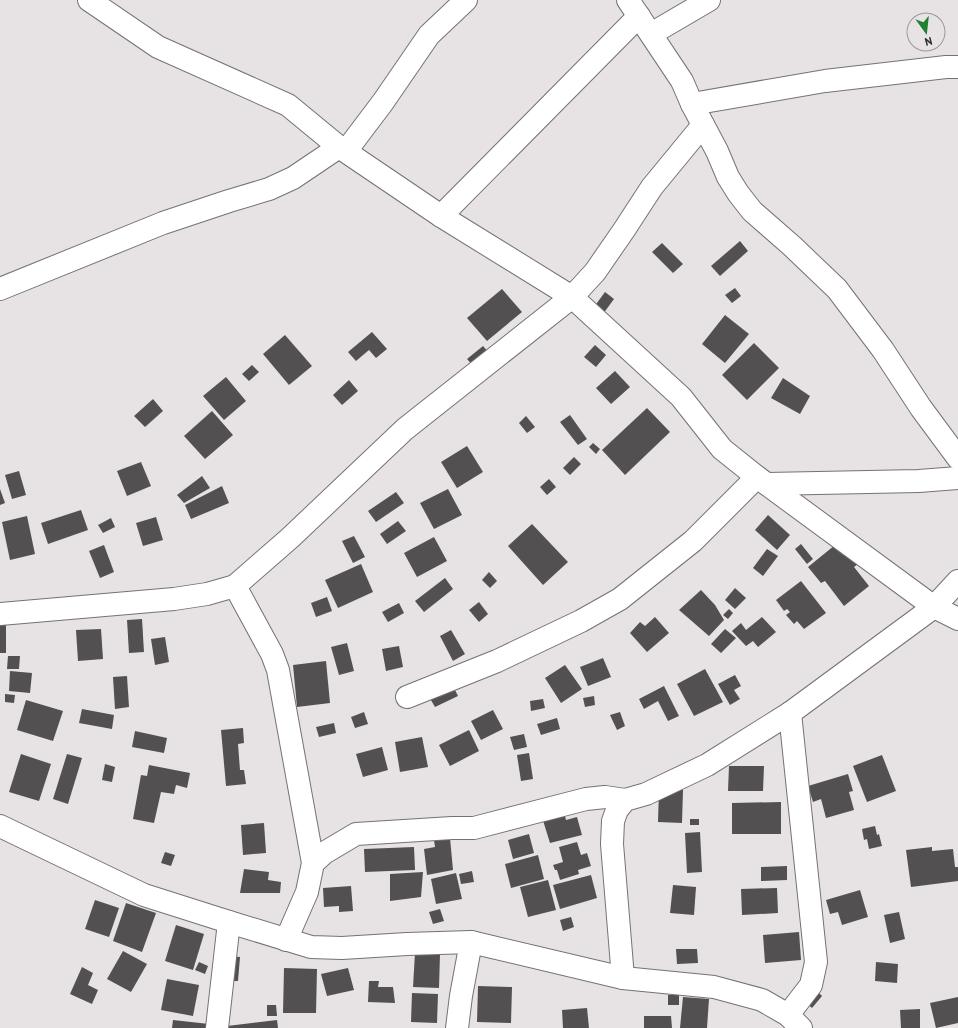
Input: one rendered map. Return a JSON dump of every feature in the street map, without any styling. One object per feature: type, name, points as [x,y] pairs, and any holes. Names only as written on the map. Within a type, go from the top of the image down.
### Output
[{"type":"street","points":[[89,0],[158,47],[288,105],[342,149],[441,216],[572,297],[681,397],[722,449],[934,607],[958,619]]},
{"type":"street","points":[[0,290],[163,223],[269,189],[293,178],[342,149],[383,102],[429,35],[466,0]]},
{"type":"street","points":[[651,34],[709,0]]},
{"type":"street","points":[[441,216],[633,8],[682,82],[717,151],[728,177],[738,193],[752,211],[792,246],[837,289],[883,350],[921,408],[958,458]]},
{"type":"street","points":[[692,104],[825,81],[946,67],[958,67]]},
{"type":"street","points":[[0,614],[174,599],[207,594],[235,586],[290,538],[406,429],[572,297],[595,272],[652,187],[703,125]]},
{"type":"street","points":[[407,696],[497,661],[581,621],[620,599],[693,541],[762,480],[919,481],[958,478]]},
{"type":"street","points":[[313,863],[324,853],[356,834],[474,828],[586,799],[605,797],[625,800],[646,794],[706,765],[790,713],[934,607],[958,581]]},
{"type":"street","points":[[235,586],[272,654],[278,670],[313,863],[307,892],[286,940]]},
{"type":"street","points":[[0,826],[144,895],[311,947],[342,948],[471,942],[623,978],[714,987],[762,1000],[794,1022],[811,985],[816,962],[790,713]]},
{"type":"street","points":[[623,978],[612,844],[613,821],[617,810],[625,800]]},
{"type":"street","points":[[217,1028],[229,922]]},
{"type":"street","points":[[458,1028],[461,996],[471,942]]},
{"type":"building","points":[[740,241],[748,251],[720,276],[711,266]]},
{"type":"building","points":[[662,243],[683,264],[673,273],[652,252]]},
{"type":"building","points":[[735,288],[741,296],[732,303],[725,295]]},
{"type":"building","points":[[502,289],[522,312],[487,341],[467,318]]},
{"type":"building","points":[[605,292],[614,299],[603,314],[594,307]]},
{"type":"building","points":[[725,315],[749,334],[725,363],[702,344]]},
{"type":"building","points":[[372,332],[387,349],[376,358],[369,350],[356,361],[348,352]]},
{"type":"building","points":[[285,335],[312,366],[289,385],[263,354]]},
{"type":"building","points":[[754,343],[779,368],[747,400],[722,375]]},
{"type":"building","points":[[595,345],[606,355],[596,367],[584,357]]},
{"type":"building","points":[[483,346],[490,354],[474,367],[467,359]]},
{"type":"building","points":[[252,365],[259,372],[249,381],[242,374]]},
{"type":"building","points":[[615,371],[630,387],[611,404],[596,388]]},
{"type":"building","points":[[226,377],[246,401],[224,420],[203,396]]},
{"type":"building","points":[[783,378],[810,396],[800,414],[771,398]]},
{"type":"building","points":[[349,380],[358,391],[342,405],[333,395]]},
{"type":"building","points":[[153,399],[163,411],[145,427],[134,416]]},
{"type":"building","points":[[647,408],[670,432],[625,475],[602,450]]},
{"type":"building","points":[[212,411],[233,435],[205,459],[184,436]]},
{"type":"building","points":[[570,415],[587,439],[578,445],[560,422]]},
{"type":"building","points":[[526,416],[535,427],[527,433],[519,423]]},
{"type":"building","points":[[593,443],[600,449],[596,454],[589,447]]},
{"type":"building","points":[[467,446],[483,472],[457,488],[441,462]]},
{"type":"building","points":[[574,457],[581,464],[570,475],[563,468]]},
{"type":"building","points":[[141,462],[151,486],[127,496],[117,471]]},
{"type":"building","points":[[19,471],[26,495],[12,499],[5,475]]},
{"type":"building","points":[[202,476],[210,488],[184,503],[177,495]]},
{"type":"building","points":[[549,479],[556,487],[547,495],[540,487]]},
{"type":"building","points":[[222,486],[229,503],[191,519],[185,505]]},
{"type":"building","points":[[0,489],[5,503],[0,505]]},
{"type":"building","points":[[448,489],[462,515],[434,529],[420,503]]},
{"type":"building","points":[[396,492],[404,503],[376,522],[368,511]]},
{"type":"building","points":[[81,510],[88,530],[48,544],[41,523]]},
{"type":"building","points":[[768,515],[790,535],[777,550],[755,530]]},
{"type":"building","points":[[27,516],[35,554],[10,560],[2,522]]},
{"type":"building","points":[[156,517],[163,540],[143,546],[136,523]]},
{"type":"building","points":[[111,518],[115,527],[103,533],[98,525]]},
{"type":"building","points":[[398,521],[406,531],[387,544],[380,534]]},
{"type":"building","points":[[532,524],[568,562],[543,585],[508,546]]},
{"type":"building","points":[[354,536],[365,557],[353,563],[342,541]]},
{"type":"building","points":[[434,537],[447,561],[417,577],[404,553]]},
{"type":"building","points":[[840,541],[858,564],[854,567],[869,586],[844,606],[825,581],[821,583],[808,567]]},
{"type":"building","points":[[801,544],[813,559],[807,564],[795,549]]},
{"type":"building","points":[[104,545],[114,572],[100,578],[89,551]]},
{"type":"building","points":[[767,549],[778,556],[763,576],[753,568]]},
{"type":"building","points":[[361,564],[373,592],[338,608],[325,580]]},
{"type":"building","points":[[489,572],[497,581],[490,588],[482,580]]},
{"type":"building","points":[[445,578],[453,589],[424,612],[415,601]]},
{"type":"building","points":[[801,581],[826,613],[804,629],[797,621],[794,624],[786,615],[790,612],[787,609],[784,611],[776,600]]},
{"type":"building","points":[[735,588],[746,598],[735,609],[725,600]]},
{"type":"building","points":[[701,590],[715,605],[724,620],[709,636],[679,610]]},
{"type":"building","points":[[327,597],[332,611],[316,617],[311,603]]},
{"type":"building","points":[[479,602],[488,614],[479,622],[469,610]]},
{"type":"building","points":[[399,603],[404,613],[388,622],[382,612]]},
{"type":"building","points":[[729,609],[733,613],[728,619],[723,615]]},
{"type":"building","points":[[655,617],[669,633],[647,652],[630,633],[640,622],[645,626]]},
{"type":"building","points":[[762,617],[776,632],[758,647],[753,641],[746,646],[732,631],[741,623],[746,630]]},
{"type":"building","points":[[142,619],[144,652],[129,653],[127,620]]},
{"type":"building","points":[[0,621],[6,621],[6,653],[0,653]]},
{"type":"building","points":[[101,629],[103,659],[78,661],[76,630]]},
{"type":"building","points":[[725,629],[736,638],[721,653],[711,644]]},
{"type":"building","points":[[451,630],[465,654],[453,661],[440,636]]},
{"type":"building","points":[[165,637],[169,662],[155,665],[151,639]]},
{"type":"building","points":[[347,643],[354,671],[339,675],[331,647]]},
{"type":"building","points":[[399,646],[403,667],[386,671],[382,649]]},
{"type":"building","points":[[8,656],[20,656],[19,669],[7,669]]},
{"type":"building","points":[[603,658],[611,677],[588,686],[580,667]]},
{"type":"building","points":[[326,661],[330,703],[297,707],[293,665]]},
{"type":"building","points":[[565,665],[582,689],[561,703],[545,678]]},
{"type":"building","points":[[705,669],[723,702],[694,716],[677,684]]},
{"type":"building","points":[[10,671],[32,673],[30,693],[9,691]]},
{"type":"building","points":[[735,675],[741,686],[734,690],[740,699],[730,705],[718,684]]},
{"type":"building","points":[[127,676],[129,707],[115,709],[113,677]]},
{"type":"building","points":[[452,684],[458,696],[435,707],[428,695]]},
{"type":"building","points":[[664,686],[679,716],[668,721],[658,701],[644,709],[639,699]]},
{"type":"building","points":[[5,694],[15,695],[14,703],[5,702]]},
{"type":"building","points":[[594,696],[595,705],[585,707],[583,698]]},
{"type":"building","points":[[543,699],[545,708],[531,711],[530,701]]},
{"type":"building","points":[[26,700],[63,711],[53,741],[17,730]]},
{"type":"building","points":[[82,709],[114,715],[112,729],[79,723]]},
{"type":"building","points":[[493,710],[503,729],[481,740],[471,721]]},
{"type":"building","points":[[364,712],[368,724],[355,728],[351,717]]},
{"type":"building","points":[[620,712],[625,726],[617,730],[610,715]]},
{"type":"building","points":[[557,718],[560,729],[541,735],[537,724]]},
{"type":"building","points":[[334,723],[336,733],[319,737],[316,727]]},
{"type":"building","points":[[243,728],[244,743],[238,744],[240,770],[244,770],[246,784],[226,786],[221,730]]},
{"type":"building","points":[[469,730],[479,751],[450,766],[439,745]]},
{"type":"building","points":[[135,731],[167,738],[164,753],[132,747]]},
{"type":"building","points":[[524,734],[527,747],[514,750],[510,737]]},
{"type":"building","points":[[422,737],[428,767],[400,772],[395,742]]},
{"type":"building","points":[[382,747],[388,770],[363,777],[356,754]]},
{"type":"building","points":[[529,753],[533,779],[521,781],[517,755]]},
{"type":"building","points":[[21,754],[51,764],[39,801],[9,792]]},
{"type":"building","points":[[67,754],[82,758],[68,804],[53,799]]},
{"type":"building","points":[[882,755],[896,791],[867,802],[853,766]]},
{"type":"building","points":[[105,764],[115,767],[112,782],[102,780]]},
{"type":"building","points":[[149,765],[190,773],[187,788],[176,785],[174,794],[161,792],[154,823],[133,819],[141,775],[147,776]]},
{"type":"building","points":[[729,766],[764,766],[763,791],[728,791]]},
{"type":"building","points":[[848,774],[853,791],[849,792],[854,810],[826,818],[821,799],[813,802],[808,786]]},
{"type":"building","points":[[659,789],[683,790],[682,823],[658,822]]},
{"type":"building","points":[[781,802],[781,834],[732,834],[732,803]]},
{"type":"building","points":[[563,808],[566,820],[577,817],[582,835],[550,843],[541,814]]},
{"type":"building","points":[[690,819],[699,819],[699,825],[690,825]]},
{"type":"building","points":[[264,823],[266,853],[243,855],[241,825]]},
{"type":"building","points":[[875,826],[882,846],[869,849],[867,839],[864,840],[862,829]]},
{"type":"building","points":[[700,832],[702,872],[687,873],[685,833]]},
{"type":"building","points":[[529,834],[534,853],[513,859],[508,840]]},
{"type":"building","points":[[450,838],[453,870],[427,875],[424,849],[435,847],[434,840]]},
{"type":"building","points":[[577,842],[581,855],[587,853],[591,866],[578,870],[579,874],[560,880],[557,870],[555,870],[553,865],[563,862],[559,847]]},
{"type":"building","points":[[414,847],[415,870],[365,872],[364,849]]},
{"type":"building","points":[[932,847],[932,851],[953,849],[955,867],[958,867],[958,881],[911,887],[906,850]]},
{"type":"building","points":[[165,852],[175,855],[171,866],[161,863]]},
{"type":"building","points":[[538,855],[544,879],[511,888],[505,864]]},
{"type":"building","points":[[787,866],[787,880],[761,881],[761,867]]},
{"type":"building","points":[[244,869],[269,872],[268,880],[281,882],[280,893],[240,893]]},
{"type":"building","points":[[472,871],[474,882],[461,884],[459,874]]},
{"type":"building","points":[[423,872],[421,897],[390,901],[390,874]]},
{"type":"building","points":[[456,873],[462,899],[436,904],[431,879]]},
{"type":"building","points":[[591,875],[597,898],[560,909],[553,885]]},
{"type":"building","points":[[548,880],[556,910],[528,917],[520,887]]},
{"type":"building","points":[[673,885],[696,887],[694,915],[670,913]]},
{"type":"building","points":[[351,886],[353,911],[339,912],[339,906],[324,907],[323,888]]},
{"type":"building","points":[[777,888],[778,913],[742,915],[741,889]]},
{"type":"building","points":[[860,890],[868,917],[842,925],[838,912],[830,914],[826,900]]},
{"type":"building","points":[[95,900],[119,908],[109,937],[85,929]]},
{"type":"building","points":[[126,903],[156,913],[142,952],[113,941]]},
{"type":"building","points":[[440,909],[444,921],[433,924],[429,912]]},
{"type":"building","points":[[899,912],[905,939],[890,943],[884,915]]},
{"type":"building","points":[[571,917],[574,927],[563,931],[560,920]]},
{"type":"building","points":[[176,925],[204,934],[193,970],[165,961]]},
{"type":"building","points":[[799,932],[801,960],[765,963],[763,935]]},
{"type":"building","points":[[676,949],[697,949],[698,963],[677,964]]},
{"type":"building","points":[[123,951],[147,964],[131,992],[107,979]]},
{"type":"building","points":[[415,953],[440,954],[439,988],[413,987]]},
{"type":"building","points":[[227,956],[240,957],[238,981],[226,981]]},
{"type":"building","points":[[199,962],[208,966],[205,974],[195,970]]},
{"type":"building","points":[[876,962],[898,964],[897,983],[875,981]]},
{"type":"building","points":[[82,967],[93,973],[88,985],[98,990],[92,1004],[70,994]]},
{"type":"building","points":[[284,968],[317,969],[316,1013],[283,1013]]},
{"type":"building","points":[[348,968],[354,990],[327,996],[321,974]]},
{"type":"building","points":[[167,979],[199,985],[193,1016],[161,1010]]},
{"type":"building","points":[[369,981],[379,981],[378,987],[393,987],[395,1003],[368,1002]]},
{"type":"building","points":[[478,986],[512,987],[511,1023],[477,1022]]},
{"type":"building","points":[[814,988],[822,996],[812,1008],[804,1001]]},
{"type":"building","points":[[412,993],[438,994],[437,1023],[411,1022]]},
{"type":"building","points":[[668,995],[679,995],[679,1005],[668,1005]]},
{"type":"building","points":[[683,997],[709,999],[707,1028],[680,1028]]},
{"type":"building","points":[[958,997],[958,1023],[936,1028],[930,1003]]},
{"type":"building","points":[[267,1005],[276,1005],[277,1016],[267,1016]]},
{"type":"building","points":[[587,1008],[589,1028],[563,1028],[562,1010]]},
{"type":"building","points":[[920,1009],[920,1028],[901,1028],[900,1010]]},
{"type":"building","points":[[644,1016],[671,1016],[672,1028],[644,1028]]},
{"type":"building","points":[[173,1020],[209,1024],[209,1028],[172,1028]]},
{"type":"building","points":[[277,1020],[278,1028],[227,1028],[227,1026]]}]
